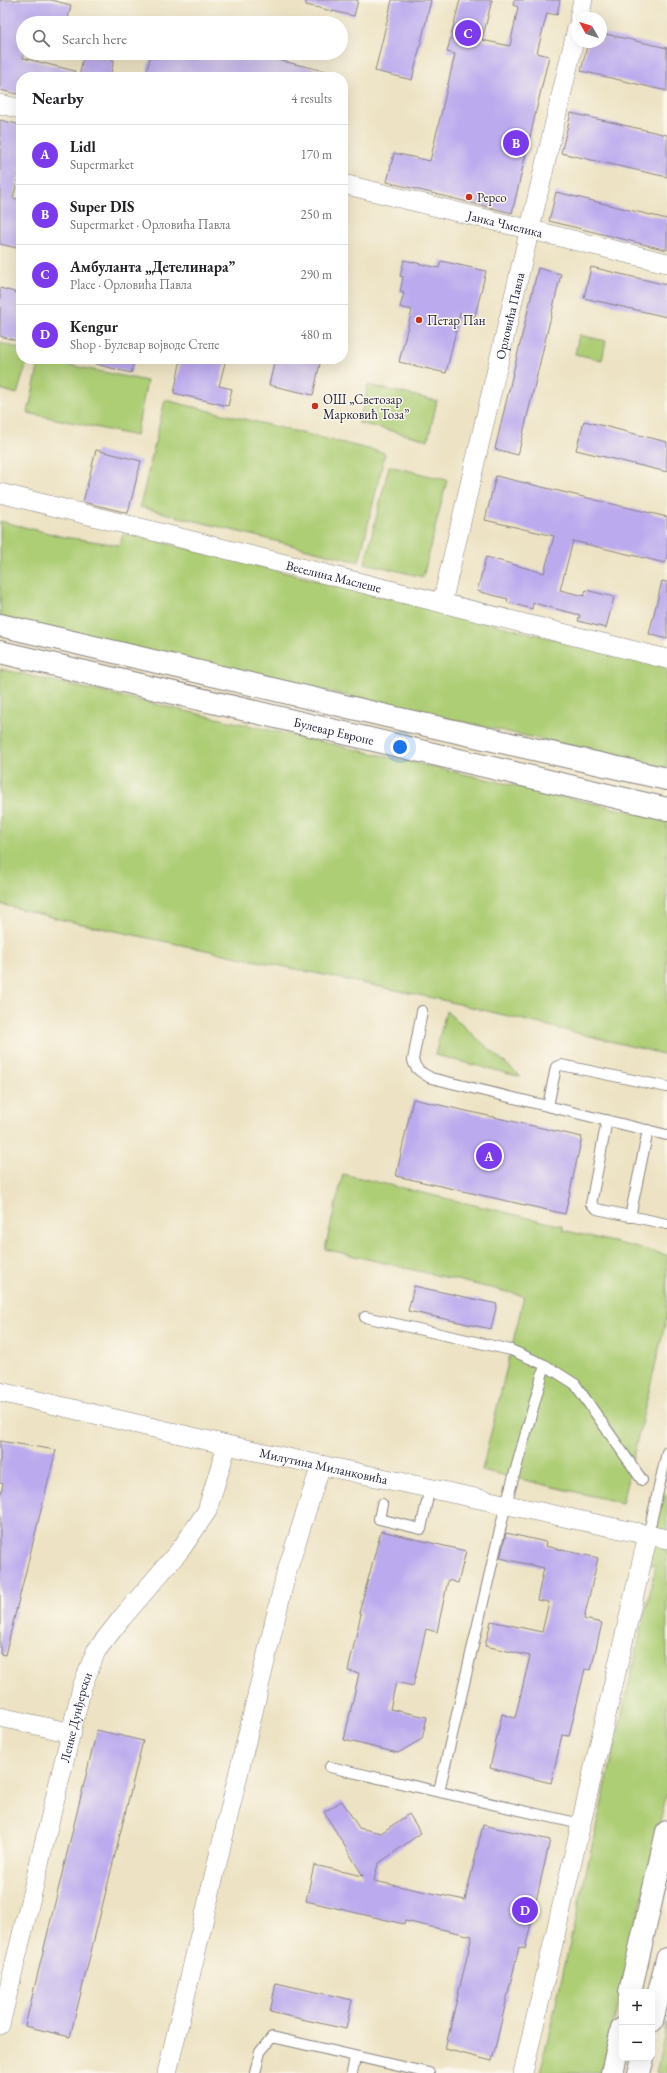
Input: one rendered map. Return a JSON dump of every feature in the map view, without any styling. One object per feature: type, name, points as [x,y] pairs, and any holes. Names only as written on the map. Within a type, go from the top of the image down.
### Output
[{"type":"main road","name":"Булевар Европе","points":[[0,625],[391,717],[667,779]]},
{"type":"main road","name":"Булевар Европе","points":[[0,652],[667,810]]},
{"type":"main road","points":[[631,1989],[667,1832]]},
{"type":"main road","points":[[655,2009],[667,1959]]},
{"type":"main road","points":[[612,2073],[619,2042]]},
{"type":"main road","points":[[639,2073],[642,2061]]},
{"type":"street","points":[[580,12],[583,0]]},
{"type":"street","name":"Орловића Павла","points":[[442,603],[572,48]]},
{"type":"street","points":[[0,104],[16,108]]},
{"type":"street","name":"Јанка Чмелика","points":[[348,185],[667,263]]},
{"type":"street","name":"Веселина Маслеше","points":[[0,493],[667,659]]},
{"type":"street","name":"Милутина Миланковића","points":[[0,1392],[227,1445],[506,1504],[667,1540]]},
{"type":"street","name":"Ленке Дунђерски","points":[[0,2026],[82,1688],[96,1652],[120,1619],[181,1549],[207,1511],[227,1445]]},
{"type":"street","points":[[167,2073],[286,1574],[321,1465]]},
{"type":"street","points":[[523,2073],[648,1535]]},
{"type":"street","points":[[0,1717],[72,1733]]},
{"type":"lane","points":[[422,1011],[414,1052],[414,1066],[431,1078],[667,1135]]},
{"type":"lane","points":[[548,1106],[553,1072],[556,1067],[561,1065],[667,1087]]},
{"type":"lane","points":[[607,1120],[591,1204],[597,1210],[667,1224]]},
{"type":"lane","points":[[630,1217],[648,1130]]},
{"type":"lane","points":[[364,1317],[511,1350],[545,1365],[575,1384],[642,1480]]},
{"type":"lane","points":[[439,1792],[506,1504],[545,1365]]},
{"type":"lane","points":[[648,1535],[667,1452]]},
{"type":"lane","points":[[382,1504],[379,1519],[421,1529],[430,1488]]},
{"type":"lane","points":[[330,1767],[581,1824]]},
{"type":"lane","points":[[255,2073],[260,2052],[272,2036],[355,2057],[382,2068],[429,2073]]},
{"type":"lane","points":[[352,2073],[355,2057]]},
{"type":"green space","points":[[579,335],[606,341],[602,360],[575,354]]},
{"type":"green space","points":[[0,343],[16,348],[16,364],[26,364],[17,394],[0,389]]},
{"type":"green space","points":[[39,364],[64,364],[147,381],[136,436],[28,413]]},
{"type":"green space","points":[[368,385],[437,401],[428,440],[359,423]]},
{"type":"green space","points":[[165,400],[385,453],[359,562],[140,507]]},
{"type":"green space","points":[[389,466],[447,480],[423,577],[365,563]]},
{"type":"green space","points":[[0,521],[64,537],[119,545],[124,533],[667,667],[667,768],[0,617]]},
{"type":"green space","points":[[0,669],[667,820],[667,1055],[442,1000],[63,920],[0,904]]},
{"type":"green space","points":[[446,1011],[521,1077],[435,1055]]},
{"type":"green space","points":[[343,1174],[563,1226],[563,1230],[667,1255],[667,1316],[622,1503],[482,1470],[524,1296],[325,1249]]},
{"type":"green space","points":[[662,1493],[667,1494],[667,1533],[654,1530]]},
{"type":"green space","points":[[651,1541],[667,1545],[667,1792],[621,1989],[619,1989],[619,2000],[602,2073],[540,2073],[656,1566],[646,1563]]},
{"type":"green space","points":[[667,2022],[667,2073],[656,2073]]},
{"type":"building","points":[[0,0],[51,0],[71,5],[69,16],[16,16],[16,60],[31,60],[75,72],[16,72],[16,94],[0,90]]},
{"type":"building","points":[[306,0],[358,0],[354,16],[306,5]]},
{"type":"building","points":[[392,0],[431,0],[412,80],[375,71]]},
{"type":"building","points":[[460,0],[492,0],[482,40],[510,46],[518,7],[513,5],[514,0],[560,0],[557,15],[547,13],[537,53],[549,56],[512,213],[387,182],[394,153],[430,161],[455,54],[447,52]]},
{"type":"building","points":[[607,34],[667,48],[667,91],[581,71],[587,48],[607,48]]},
{"type":"building","points":[[83,60],[114,60],[111,72],[80,72]]},
{"type":"building","points":[[149,60],[278,60],[329,72],[151,72],[147,71]]},
{"type":"building","points":[[571,113],[667,135],[667,177],[561,153]]},
{"type":"building","points":[[0,120],[16,124],[16,186],[13,198],[16,199],[16,248],[0,244]]},
{"type":"building","points":[[556,192],[667,219],[667,250],[549,221]]},
{"type":"building","name":"Петар Пан","points":[[404,260],[439,268],[441,261],[486,271],[475,316],[460,313],[446,373],[399,362],[412,310],[400,307],[404,293],[400,292],[403,277],[400,276]]},
{"type":"building","points":[[591,267],[667,285],[667,317],[584,298]]},
{"type":"building","points":[[538,268],[561,274],[518,455],[495,449]]},
{"type":"building","points":[[0,288],[16,293],[16,341],[0,336]]},
{"type":"building","points":[[95,364],[134,364],[131,373]]},
{"type":"building","points":[[180,364],[225,364],[219,386],[232,389],[228,406],[174,393]]},
{"type":"building","points":[[274,364],[320,364],[313,395],[269,385]]},
{"type":"building","points":[[584,421],[667,442],[667,472],[576,450]]},
{"type":"building","points":[[96,450],[141,461],[128,513],[83,502]]},
{"type":"building","points":[[496,476],[667,517],[667,555],[665,563],[573,541],[560,590],[584,596],[586,590],[614,597],[606,628],[578,621],[580,615],[533,603],[532,609],[507,602],[508,599],[477,591],[486,557],[544,573],[554,536],[485,520]]},
{"type":"building","points":[[662,581],[667,582],[667,639],[649,634]]},
{"type":"building","points":[[413,1099],[582,1137],[565,1214],[396,1176]]},
{"type":"building","points":[[414,1286],[497,1304],[491,1329],[408,1311]]},
{"type":"building","points":[[0,1441],[56,1450],[5,1655],[0,1654],[0,1497],[3,1484],[0,1483]]},
{"type":"building","points":[[381,1531],[466,1551],[458,1583],[448,1580],[437,1632],[426,1629],[413,1686],[396,1682],[390,1709],[427,1717],[422,1739],[398,1753],[344,1740],[359,1673],[348,1671],[361,1614],[359,1613]]},
{"type":"building","points":[[506,1533],[546,1542],[545,1546],[598,1558],[584,1619],[602,1623],[591,1670],[585,1669],[569,1736],[562,1735],[551,1783],[490,1768],[502,1714],[515,1718],[530,1656],[485,1646],[491,1621],[542,1632],[549,1602],[537,1600],[544,1568],[500,1558]]},
{"type":"building","points":[[97,1730],[143,1741],[70,2037],[25,2026]]},
{"type":"building","points":[[342,1801],[359,1828],[381,1833],[409,1814],[421,1833],[378,1864],[374,1881],[465,1900],[483,1825],[550,1840],[525,1949],[519,1947],[492,2061],[445,2049],[472,1936],[405,1921],[404,1924],[306,1901],[314,1865],[363,1876],[324,1812]]},
{"type":"building","points":[[276,1983],[352,2000],[346,2029],[270,2012]]},
{"type":"place","name":"Амбуланта „Детелинара”","points":[[468,33]]},
{"type":"place","name":"Super DIS","points":[[516,143]]},
{"type":"place","name":"Pepco","points":[[469,197]]},
{"type":"place","name":"Петар Пан","points":[[419,320]]},
{"type":"place","name":"ОШ „Светозар Марковић Тоза”","points":[[315,406]]},
{"type":"place","name":"Lidl","points":[[489,1156]]},
{"type":"place","name":"Kengur","points":[[525,1910]]}]
